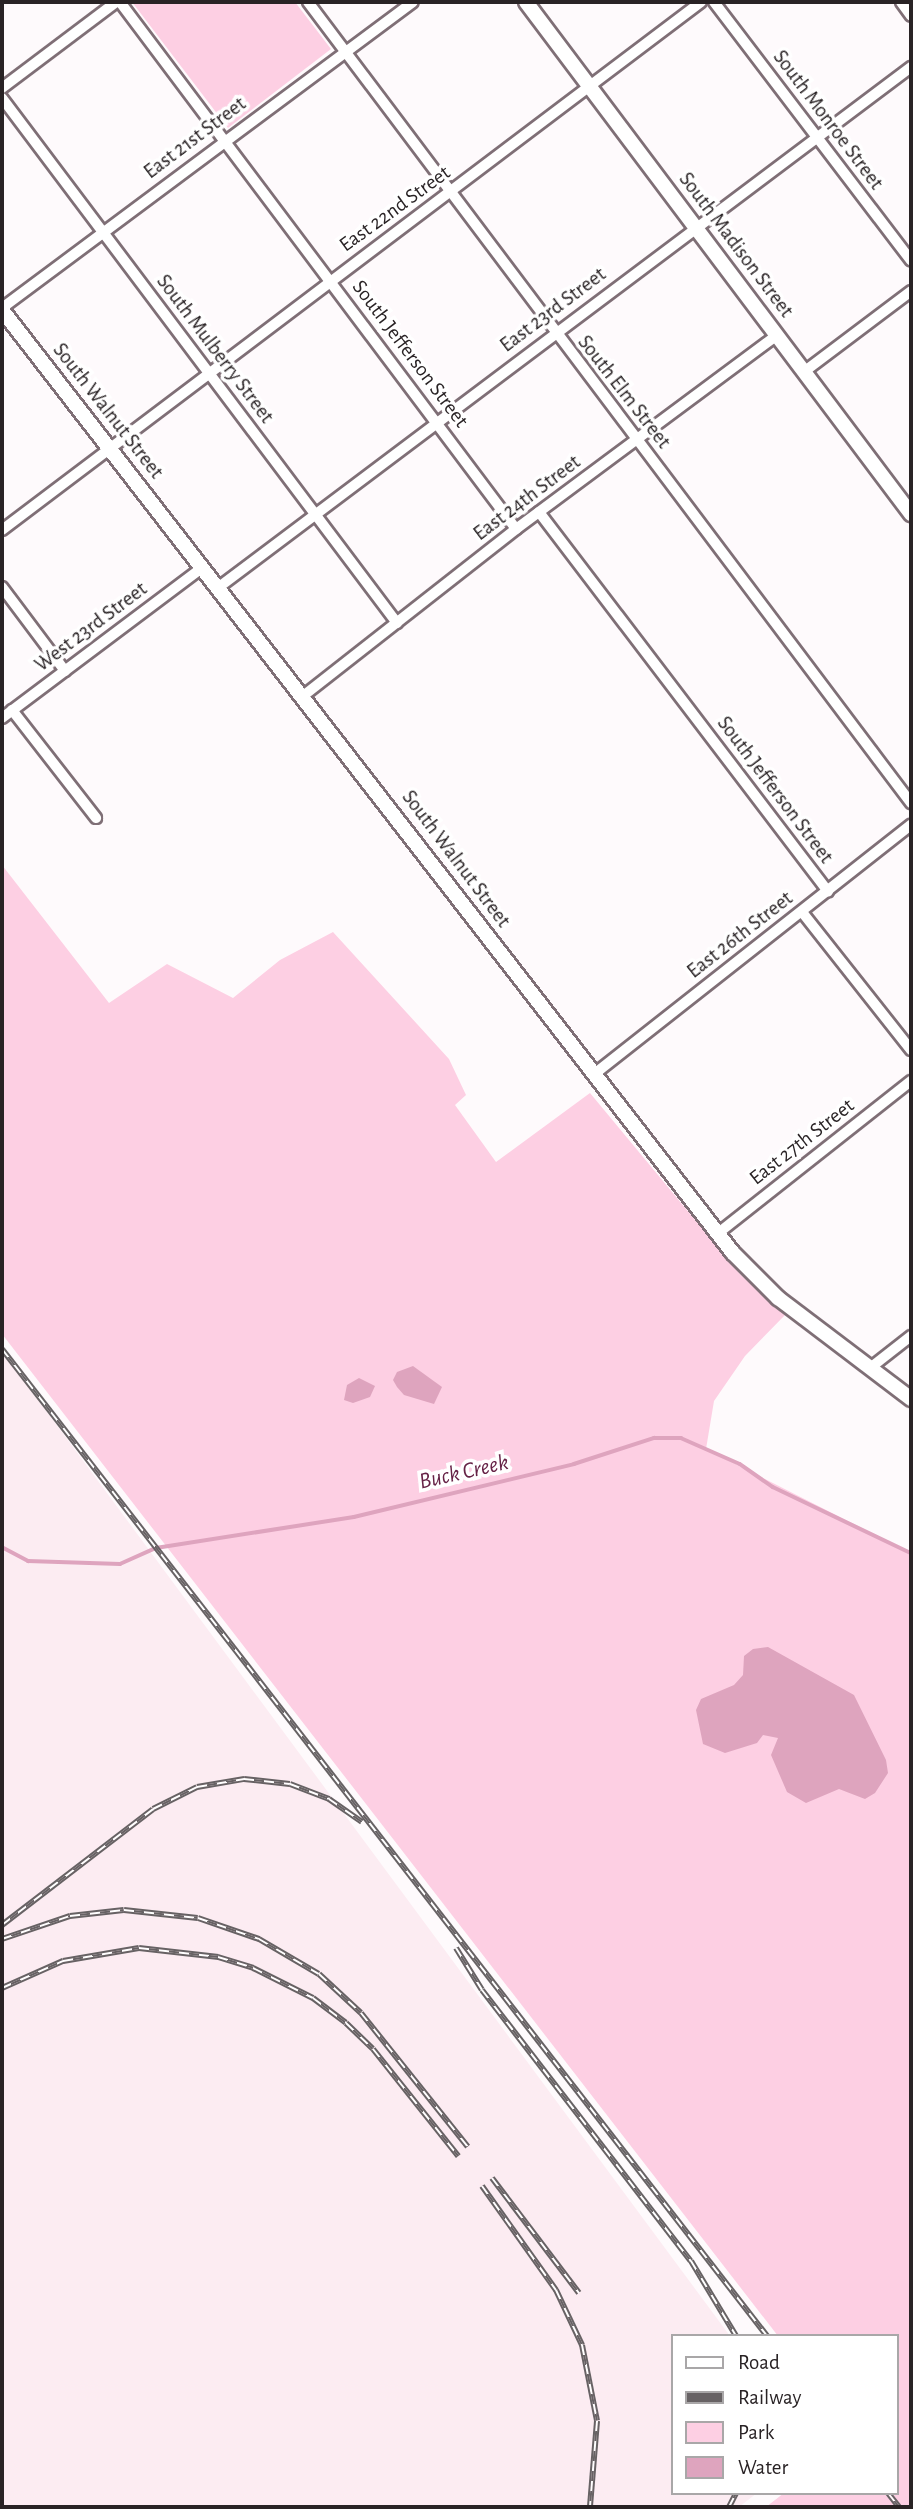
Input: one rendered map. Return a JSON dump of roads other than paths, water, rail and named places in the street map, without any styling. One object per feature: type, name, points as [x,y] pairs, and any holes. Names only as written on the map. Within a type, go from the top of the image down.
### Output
[{"type":"main road","name":"South Madison Street","points":[[526,2],[911,513]]},
{"type":"main road","name":"South Walnut Street","points":[[2,309],[717,1234],[778,1298],[911,1399]]},
{"type":"street","points":[[2,88],[118,2]]},
{"type":"street","name":"South Jefferson Street","points":[[118,2],[438,422],[516,529]]},
{"type":"street","name":"South Elm Street","points":[[308,2],[554,333],[911,803]]},
{"type":"street","name":"East 21st Street","points":[[2,309],[344,50],[413,2]]},
{"type":"street","name":"East 22nd Street","points":[[2,530],[701,2]]},
{"type":"street","name":"South Monroe Street","points":[[714,2],[911,261]]},
{"type":"street","points":[[901,2],[911,16]]},
{"type":"street","name":"East 23rd Street","points":[[219,587],[695,226],[911,67]]},
{"type":"street","name":"South Mulberry Street","points":[[2,98],[397,623]]},
{"type":"street","points":[[804,371],[911,291]]},
{"type":"street","name":"East 24th Street","points":[[303,696],[516,529],[777,335]]},
{"type":"street","name":"South Jefferson Street","points":[[539,512],[828,891]]},
{"type":"street","name":"West 23rd Street","points":[[2,718],[203,567]]},
{"type":"street","points":[[2,587],[65,670]]},
{"type":"street","points":[[12,710],[96,818]]},
{"type":"street","name":"East 26th Street","points":[[593,1075],[911,825]]},
{"type":"street","points":[[802,912],[911,1050]]},
{"type":"street","name":"East 27th Street","points":[[717,1234],[911,1081]]},
{"type":"street","points":[[870,1368],[911,1336]]},
{"type":"water","points":[[413,1366],[442,1387],[434,1404],[404,1395],[393,1380],[397,1372]]},
{"type":"water","points":[[359,1378],[375,1386],[370,1397],[353,1403],[344,1400],[347,1385]]},
{"type":"water","points":[[768,1647],[854,1695],[886,1760],[888,1773],[875,1793],[865,1799],[839,1789],[806,1803],[787,1792],[771,1755],[778,1738],[763,1735],[757,1743],[725,1753],[703,1744],[696,1710],[701,1699],[734,1685],[743,1675],[744,1656],[753,1649]]},
{"type":"waterway","name":"Buck Creek","points":[[2,1547],[28,1561],[120,1564],[156,1548],[354,1517],[574,1464],[654,1438],[681,1438],[740,1464],[773,1487],[911,1553]]},
{"type":"railway","points":[[2,1349],[765,2334]]},
{"type":"railway","points":[[2,1925],[153,1809],[197,1787],[244,1779],[290,1784],[329,1799],[362,1822]]},
{"type":"railway","points":[[2,1939],[70,1916],[124,1910],[198,1918],[259,1939],[319,1974],[361,2013],[468,2147]]},
{"type":"railway","points":[[2,1988],[63,1961],[139,1948],[218,1957],[253,1968],[313,1998],[346,2023],[373,2049],[458,2156]]},
{"type":"railway","points":[[456,1948],[482,1990],[691,2261],[735,2334]]},
{"type":"railway","points":[[492,2178],[579,2293]]},
{"type":"railway","points":[[482,2186],[556,2290],[582,2345],[597,2421],[590,2507]]},
{"type":"railway","points":[[729,2507],[735,2495]]},
{"type":"railway","points":[[890,2495],[899,2507]]}]
